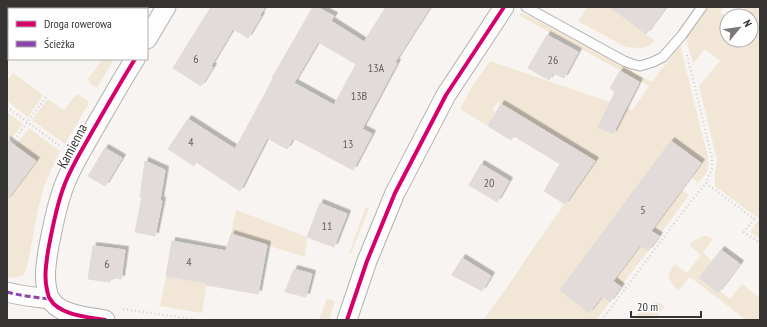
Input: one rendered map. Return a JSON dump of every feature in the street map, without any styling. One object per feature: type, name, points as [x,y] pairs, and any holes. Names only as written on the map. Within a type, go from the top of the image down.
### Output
[{"type":"street","points":[[148,37],[166,7]]},
{"type":"street","points":[[347,320],[367,261],[395,193],[446,95],[504,7]]},
{"type":"street","name":"Kamienna","points":[[49,298],[45,271],[53,227],[64,187],[74,164],[134,60]]},
{"type":"street","points":[[7,292],[30,297],[49,298],[55,305],[63,310],[81,316],[105,320]]},
{"type":"lane","points":[[526,7],[604,50],[632,64],[640,66],[663,57],[682,35],[702,7]]},
{"type":"path","points":[[602,320],[706,183],[712,168],[712,158],[682,35]]},
{"type":"path","points":[[12,143],[46,97]]},
{"type":"path","points":[[7,107],[62,148]]},
{"type":"path","points":[[706,183],[754,219],[744,232],[760,244]]},
{"type":"path","points":[[694,190],[698,193]]},
{"type":"path","points":[[654,243],[657,246]]},
{"type":"path","points":[[616,293],[620,296]]},
{"type":"path","points":[[121,309],[199,320]]},
{"type":"shaded area","points":[[587,7],[621,7],[646,34],[655,41],[646,47],[626,47],[578,21]]},
{"type":"shaded area","points":[[709,7],[724,7],[719,8],[719,48],[759,48],[759,8],[742,7],[760,7],[760,239],[750,232],[759,219],[715,186],[717,160],[699,86],[720,61],[705,49],[693,64],[686,38]]},
{"type":"shaded area","points":[[520,13],[530,16],[652,82],[680,45],[708,157],[708,169],[704,177],[698,183],[691,177],[701,163],[671,141],[560,290],[589,312],[602,296],[610,302],[597,320],[483,320],[595,161],[498,102],[492,110],[496,113],[488,126],[460,109],[472,87],[490,61],[632,110],[649,86],[520,16]]},
{"type":"shaded area","points":[[102,60],[113,60],[97,88],[90,84],[88,79]]},
{"type":"shaded area","points":[[13,73],[43,95],[28,117],[7,101],[7,81]]},
{"type":"shaded area","points":[[77,95],[89,103],[65,144],[32,120],[48,99],[64,110]]},
{"type":"shaded area","points":[[7,112],[23,124],[9,141],[7,140]]},
{"type":"shaded area","points":[[29,128],[60,151],[44,186],[25,273],[19,277],[7,278],[7,186],[14,191],[36,161],[15,146]]},
{"type":"shaded area","points":[[681,190],[689,195],[659,236],[651,231]]},
{"type":"shaded area","points":[[366,207],[369,208],[351,254],[349,253]]},
{"type":"shaded area","points":[[236,210],[307,237],[305,257],[231,234]]},
{"type":"shaded area","points":[[703,236],[713,239],[703,253],[712,261],[699,279],[718,293],[720,291],[730,299],[742,284],[760,298],[760,320],[746,320],[690,277],[679,290],[671,283],[669,273],[675,264],[687,273],[701,255],[689,245],[693,241]]},
{"type":"shaded area","points":[[640,245],[648,251],[620,287],[613,281]]},
{"type":"shaded area","points":[[166,276],[207,283],[202,313],[160,306]]},
{"type":"shaded area","points":[[327,298],[335,301],[329,320],[319,320]]},
{"type":"shaded area","points":[[654,302],[665,306],[654,320],[635,320],[637,313],[642,308]]},
{"type":"building","points":[[211,7],[265,7],[248,38],[233,29],[201,86],[173,68]]},
{"type":"building","points":[[313,7],[317,7],[334,16],[331,21],[364,42],[386,7],[430,7],[395,62],[397,63],[362,129],[372,134],[353,170],[293,138],[287,149],[267,138],[240,191],[196,162],[194,166],[168,149],[188,119],[235,149],[273,79],[272,78]],"holes":[[[318,42],[356,64],[334,105],[294,83]]]},
{"type":"building","points":[[610,7],[666,7],[646,34]]},
{"type":"building","points":[[547,35],[578,52],[564,78],[553,73],[549,80],[528,68]]},
{"type":"building","points":[[620,71],[639,82],[613,134],[598,127],[615,92],[610,88]]},
{"type":"building","points":[[501,104],[595,161],[565,204],[544,191],[560,164],[514,136],[511,140],[488,126]]},
{"type":"building","points":[[7,140],[36,161],[7,200]]},
{"type":"building","points":[[671,141],[701,163],[651,231],[659,236],[648,251],[640,245],[613,281],[621,287],[610,302],[602,296],[589,313],[560,290]]},
{"type":"building","points":[[105,148],[122,158],[105,186],[88,176]]},
{"type":"building","points":[[145,161],[165,170],[160,200],[162,201],[155,236],[135,232],[142,197],[140,197]]},
{"type":"building","points":[[481,164],[509,181],[497,202],[469,185]]},
{"type":"building","points":[[320,203],[347,214],[334,247],[307,237]]},
{"type":"building","points":[[231,234],[267,245],[258,294],[166,276],[172,241],[226,251]]},
{"type":"building","points":[[93,246],[125,250],[121,279],[111,277],[110,282],[88,279]]},
{"type":"building","points":[[721,250],[740,264],[718,293],[699,278]]},
{"type":"building","points":[[462,258],[491,276],[482,291],[452,275]]},
{"type":"building","points":[[294,269],[312,274],[306,297],[285,292]]},
{"type":"marked path","points":[[7,292],[49,299]]},
{"type":"cycle path","points":[[347,320],[367,261],[395,193],[446,95],[504,7]]},
{"type":"cycle path","points":[[105,320],[67,312],[54,304],[49,297],[47,290],[46,266],[54,218],[61,194],[73,165],[134,60]]}]
